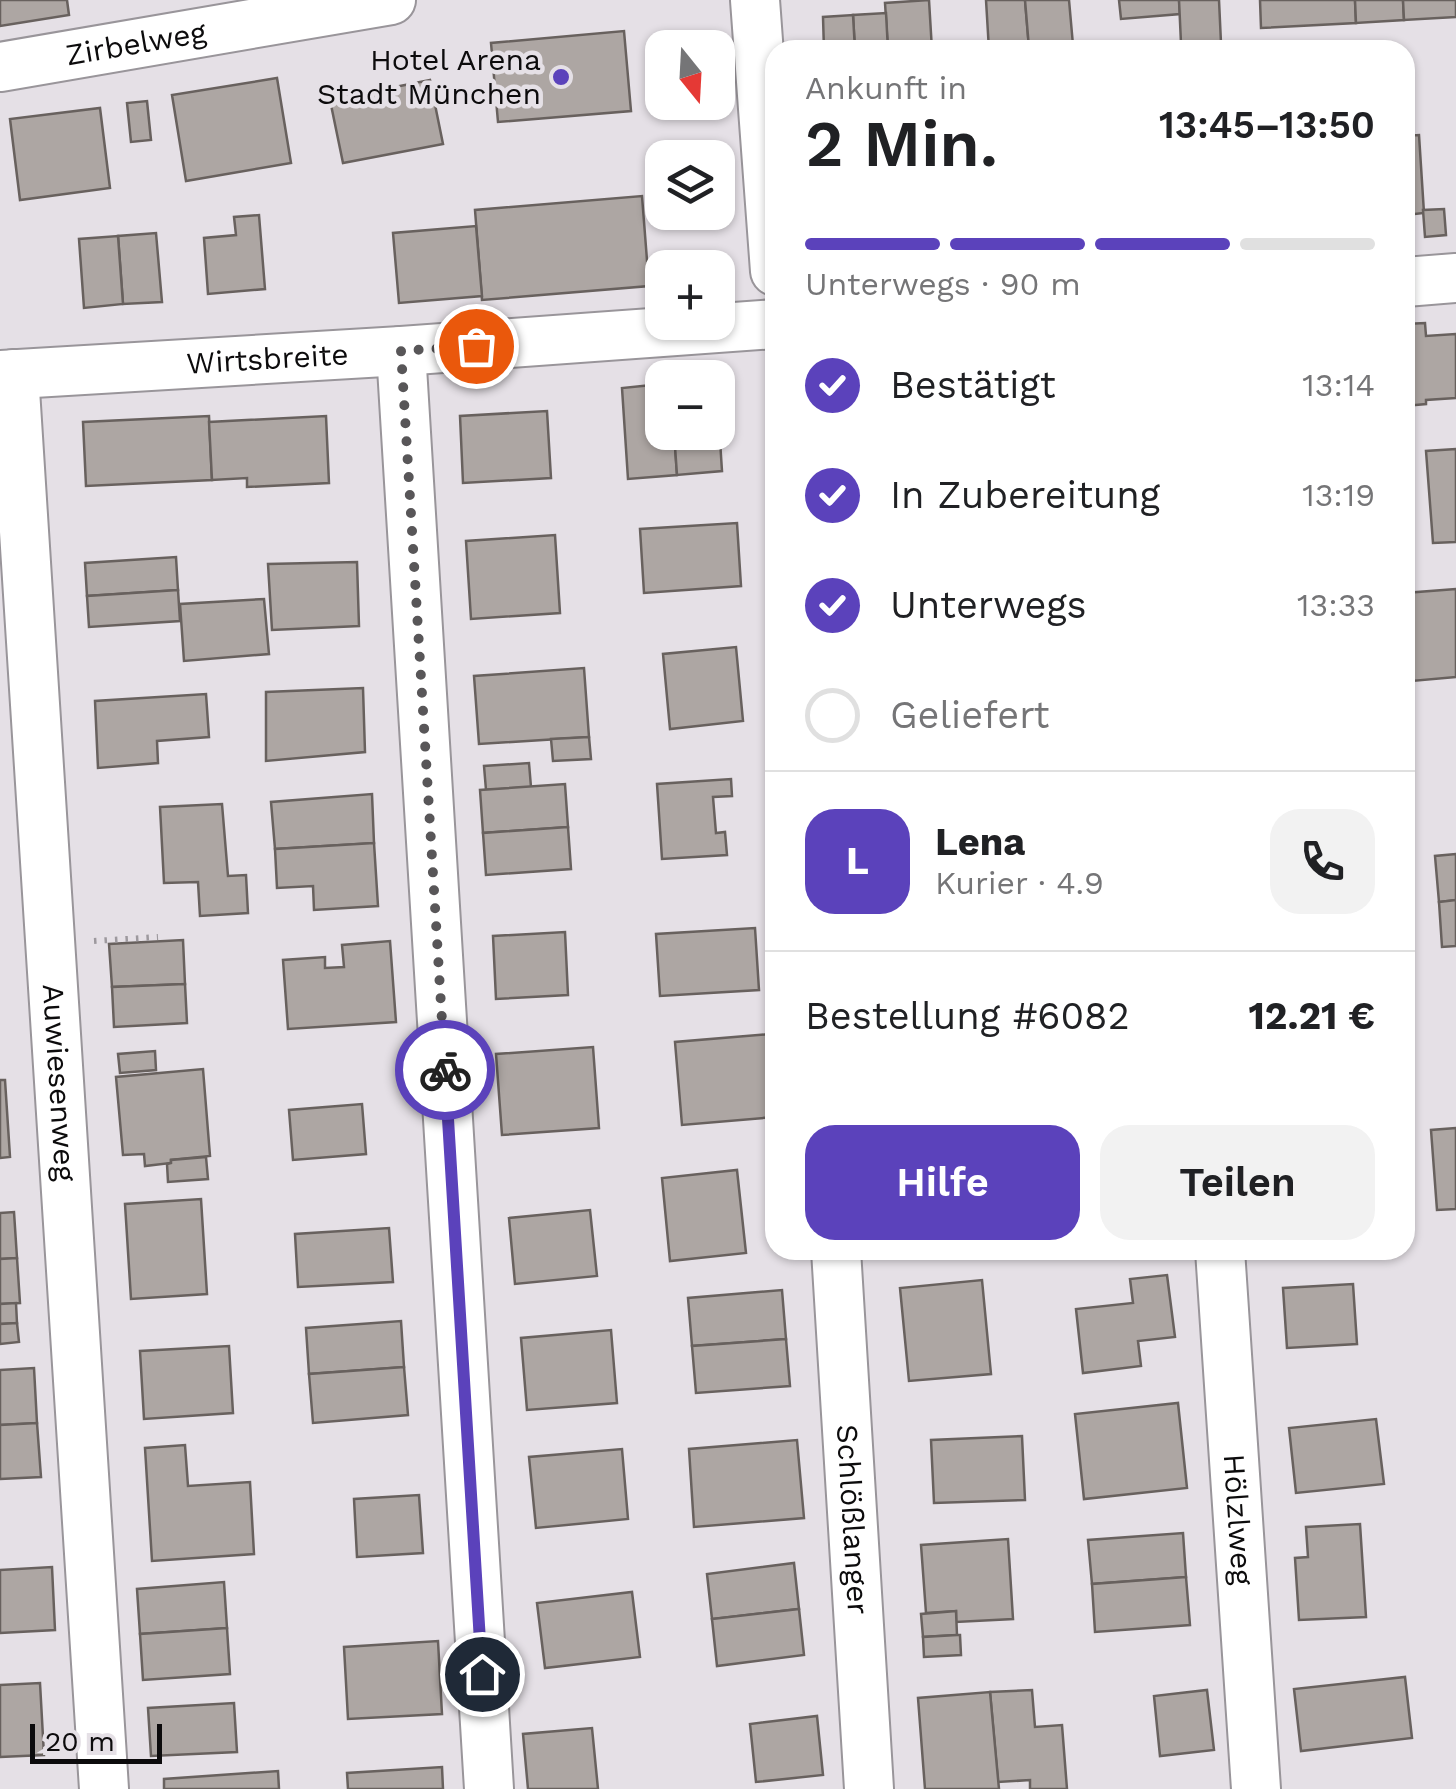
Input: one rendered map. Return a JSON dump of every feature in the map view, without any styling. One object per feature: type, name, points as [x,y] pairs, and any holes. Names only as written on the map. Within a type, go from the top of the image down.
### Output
[{"type":"street","name":"Zirbelweg","points":[[0,67],[391,0]]},
{"type":"street","points":[[755,0],[765,136]]},
{"type":"street","points":[[1415,281],[1456,278]]},
{"type":"street","name":"Wirtsbreite","points":[[7,375],[765,325]]},
{"type":"street","points":[[401,351],[489,1789]]},
{"type":"street","name":"Auwiesenweg","points":[[7,375],[50,944],[104,1789]]},
{"type":"street","name":"Schlößlanger","points":[[837,1260],[869,1789]]},
{"type":"street","name":"Hölzlweg","points":[[1221,1260],[1256,1789]]},
{"type":"path","points":[[50,944],[158,937]]},
{"type":"building","points":[[0,0],[67,0],[69,15],[0,26]]},
{"type":"building","points":[[929,0],[931,40],[887,40],[885,3]]},
{"type":"building","points":[[986,0],[1025,0],[1028,40],[988,40]]},
{"type":"building","points":[[1025,0],[1069,0],[1073,40],[1028,40]]},
{"type":"building","points":[[1119,0],[1179,0],[1180,14],[1121,19]]},
{"type":"building","points":[[1179,0],[1219,0],[1221,40],[1181,40]]},
{"type":"building","points":[[1260,0],[1355,0],[1356,23],[1261,28]]},
{"type":"building","points":[[1355,0],[1403,0],[1404,20],[1356,23]]},
{"type":"building","points":[[1403,0],[1456,0],[1456,17],[1404,20]]},
{"type":"building","points":[[886,13],[887,40],[854,40],[853,15]]},
{"type":"building","points":[[853,15],[854,40],[824,40],[823,17]]},
{"type":"building","name":"Hotel Arena Stadt München","points":[[624,31],[631,111],[498,122],[491,43]]},
{"type":"building","points":[[277,78],[291,163],[186,181],[172,95]]},
{"type":"building","points":[[430,80],[443,144],[343,163],[330,100]]},
{"type":"building","points":[[147,101],[151,140],[131,142],[127,103]]},
{"type":"building","points":[[100,108],[110,188],[20,200],[10,119]]},
{"type":"building","points":[[1415,135],[1419,135],[1424,213],[1415,214]]},
{"type":"building","points":[[642,196],[645,286],[482,300],[475,210]]},
{"type":"building","points":[[1444,209],[1446,235],[1425,237],[1423,210]]},
{"type":"building","points":[[259,215],[265,289],[208,294],[204,238],[236,235],[234,217]]},
{"type":"building","points":[[476,226],[482,296],[399,303],[393,233]]},
{"type":"building","points":[[156,233],[162,302],[123,304],[118,236]]},
{"type":"building","points":[[118,236],[123,304],[84,308],[79,239]]},
{"type":"building","points":[[1425,323],[1426,336],[1456,334],[1456,398],[1426,400],[1426,404],[1415,405],[1415,324]]},
{"type":"building","points":[[645,386],[645,450],[675,450],[677,475],[628,479],[622,388]]},
{"type":"building","points":[[547,411],[551,478],[463,483],[460,416]]},
{"type":"building","points":[[209,416],[212,480],[86,486],[83,422]]},
{"type":"building","points":[[326,416],[329,483],[247,487],[247,478],[212,480],[209,422]]},
{"type":"building","points":[[1456,449],[1456,542],[1433,543],[1426,451]]},
{"type":"building","points":[[675,450],[721,450],[722,471],[677,475]]},
{"type":"building","points":[[737,523],[741,586],[644,593],[640,529]]},
{"type":"building","points":[[555,535],[560,613],[471,619],[466,541]]},
{"type":"building","points":[[176,557],[178,590],[87,596],[85,563]]},
{"type":"building","points":[[357,562],[359,626],[272,630],[268,564]]},
{"type":"building","points":[[1456,589],[1456,677],[1415,681],[1415,592]]},
{"type":"building","points":[[178,590],[180,621],[89,627],[87,596]]},
{"type":"building","points":[[264,599],[269,654],[184,661],[180,604]]},
{"type":"building","points":[[736,647],[743,721],[670,729],[663,654]]},
{"type":"building","points":[[584,668],[589,737],[479,744],[474,676]]},
{"type":"building","points":[[363,688],[365,752],[266,761],[266,692]]},
{"type":"building","points":[[206,694],[209,737],[157,741],[158,763],[98,768],[95,701]]},
{"type":"building","points":[[589,737],[591,759],[553,761],[551,739]]},
{"type":"building","points":[[529,763],[531,787],[486,790],[484,766]]},
{"type":"building","points":[[731,779],[732,796],[713,797],[716,833],[725,832],[727,855],[662,859],[657,784]]},
{"type":"building","points":[[565,784],[568,827],[483,833],[480,790]]},
{"type":"building","points":[[372,794],[374,843],[275,849],[271,802]]},
{"type":"building","points":[[222,804],[228,876],[246,875],[248,913],[200,916],[198,882],[164,883],[160,807]]},
{"type":"building","points":[[568,827],[571,869],[486,875],[483,833]]},
{"type":"building","points":[[374,843],[378,906],[314,910],[313,886],[277,888],[275,849]]},
{"type":"building","points":[[1456,854],[1456,900],[1439,902],[1435,856]]},
{"type":"building","points":[[1456,900],[1456,946],[1442,947],[1439,902]]},
{"type":"building","points":[[755,928],[759,990],[660,996],[656,934]]},
{"type":"building","points":[[565,932],[568,995],[496,999],[493,936]]},
{"type":"building","points":[[183,940],[185,984],[112,987],[109,944]]},
{"type":"building","points":[[390,941],[396,1022],[288,1029],[283,960],[325,957],[325,968],[344,967],[342,945]]},
{"type":"building","points":[[185,984],[187,1023],[114,1027],[112,987]]},
{"type":"building","points":[[765,1034],[765,1118],[682,1125],[675,1042]]},
{"type":"building","points":[[593,1047],[599,1128],[502,1135],[496,1054]]},
{"type":"building","points":[[155,1051],[156,1070],[120,1073],[118,1054]]},
{"type":"building","points":[[203,1069],[210,1156],[145,1166],[144,1154],[123,1155],[116,1077]]},
{"type":"building","points":[[0,1080],[5,1080],[10,1157],[0,1158]]},
{"type":"building","points":[[362,1104],[366,1154],[293,1160],[289,1110]]},
{"type":"building","points":[[1456,1128],[1456,1209],[1437,1210],[1431,1130]]},
{"type":"building","points":[[206,1157],[208,1179],[168,1182],[167,1164],[171,1160]]},
{"type":"building","points":[[737,1170],[746,1253],[670,1261],[662,1178]]},
{"type":"building","points":[[201,1199],[207,1294],[131,1299],[125,1204]]},
{"type":"building","points":[[590,1210],[597,1276],[515,1284],[509,1218]]},
{"type":"building","points":[[14,1212],[17,1258],[0,1259],[0,1213]]},
{"type":"building","points":[[389,1228],[393,1282],[298,1287],[295,1234]]},
{"type":"building","points":[[17,1258],[20,1303],[0,1304],[0,1259]]},
{"type":"building","points":[[1167,1275],[1175,1337],[1138,1341],[1141,1366],[1083,1373],[1076,1309],[1133,1303],[1130,1279]]},
{"type":"building","points":[[982,1280],[991,1374],[909,1381],[900,1288]]},
{"type":"building","points":[[1353,1284],[1357,1344],[1287,1348],[1283,1288]]},
{"type":"building","points":[[782,1290],[786,1339],[692,1346],[688,1298]]},
{"type":"building","points":[[16,1303],[17,1323],[0,1324],[0,1304]]},
{"type":"building","points":[[401,1321],[404,1367],[309,1374],[306,1328]]},
{"type":"building","points":[[17,1323],[19,1342],[0,1344],[0,1324]]},
{"type":"building","points":[[611,1330],[617,1403],[527,1410],[521,1338]]},
{"type":"building","points":[[786,1339],[790,1386],[696,1393],[692,1346]]},
{"type":"building","points":[[229,1346],[233,1413],[144,1419],[140,1351]]},
{"type":"building","points":[[404,1367],[408,1415],[313,1423],[309,1374]]},
{"type":"building","points":[[34,1368],[37,1423],[0,1425],[0,1370]]},
{"type":"building","points":[[1178,1403],[1187,1488],[1084,1499],[1075,1414]]},
{"type":"building","points":[[1376,1419],[1384,1484],[1296,1493],[1289,1428]]},
{"type":"building","points":[[37,1423],[41,1477],[0,1479],[0,1425]]},
{"type":"building","points":[[1022,1436],[1025,1500],[934,1503],[931,1440]]},
{"type":"building","points":[[797,1440],[804,1518],[694,1527],[689,1449]]},
{"type":"building","points":[[185,1445],[188,1486],[250,1482],[254,1554],[152,1561],[145,1448]]},
{"type":"building","points":[[622,1449],[628,1519],[536,1528],[529,1457]]},
{"type":"building","points":[[419,1495],[423,1553],[357,1557],[354,1499]]},
{"type":"building","points":[[1360,1524],[1366,1617],[1299,1620],[1295,1558],[1308,1557],[1306,1527]]},
{"type":"building","points":[[1183,1533],[1186,1577],[1092,1584],[1088,1540]]},
{"type":"building","points":[[1008,1539],[1013,1619],[956,1622],[956,1611],[926,1613],[921,1545]]},
{"type":"building","points":[[794,1563],[799,1609],[712,1619],[707,1574]]},
{"type":"building","points":[[52,1567],[55,1630],[0,1633],[0,1570]]},
{"type":"building","points":[[1186,1577],[1190,1625],[1095,1632],[1092,1584]]},
{"type":"building","points":[[224,1582],[227,1628],[140,1634],[137,1589]]},
{"type":"building","points":[[632,1592],[640,1657],[545,1668],[537,1603]]},
{"type":"building","points":[[799,1609],[804,1655],[717,1666],[712,1619]]},
{"type":"building","points":[[956,1611],[957,1635],[923,1637],[921,1614]]},
{"type":"building","points":[[227,1628],[230,1674],[143,1680],[140,1634]]},
{"type":"building","points":[[960,1635],[961,1655],[924,1657],[923,1637]]},
{"type":"building","points":[[438,1641],[442,1714],[348,1719],[344,1647]]},
{"type":"building","points":[[1405,1677],[1412,1738],[1301,1751],[1294,1689]]},
{"type":"building","points":[[40,1683],[44,1755],[0,1757],[0,1685]]},
{"type":"building","points":[[1032,1690],[1035,1727],[1062,1725],[1067,1789],[1030,1789],[1030,1780],[998,1782],[990,1692]]},
{"type":"building","points":[[1207,1690],[1214,1750],[1160,1756],[1154,1696]]},
{"type":"building","points":[[990,1692],[999,1789],[925,1789],[918,1698]]},
{"type":"building","points":[[234,1703],[237,1752],[151,1756],[148,1708]]},
{"type":"building","points":[[817,1716],[823,1775],[756,1782],[750,1724]]},
{"type":"building","points":[[592,1728],[598,1789],[528,1789],[523,1734]]},
{"type":"building","points":[[442,1767],[443,1789],[348,1789],[347,1773]]},
{"type":"building","points":[[278,1771],[279,1789],[164,1789],[164,1779]]},
{"type":"way so far","points":[[445,1070],[401,351],[476,346]]},
{"type":"place","name":"Hotel Arena Stadt München","points":[[561,77]]},
{"type":"route","points":[[445,1070],[482,1674]]}]
